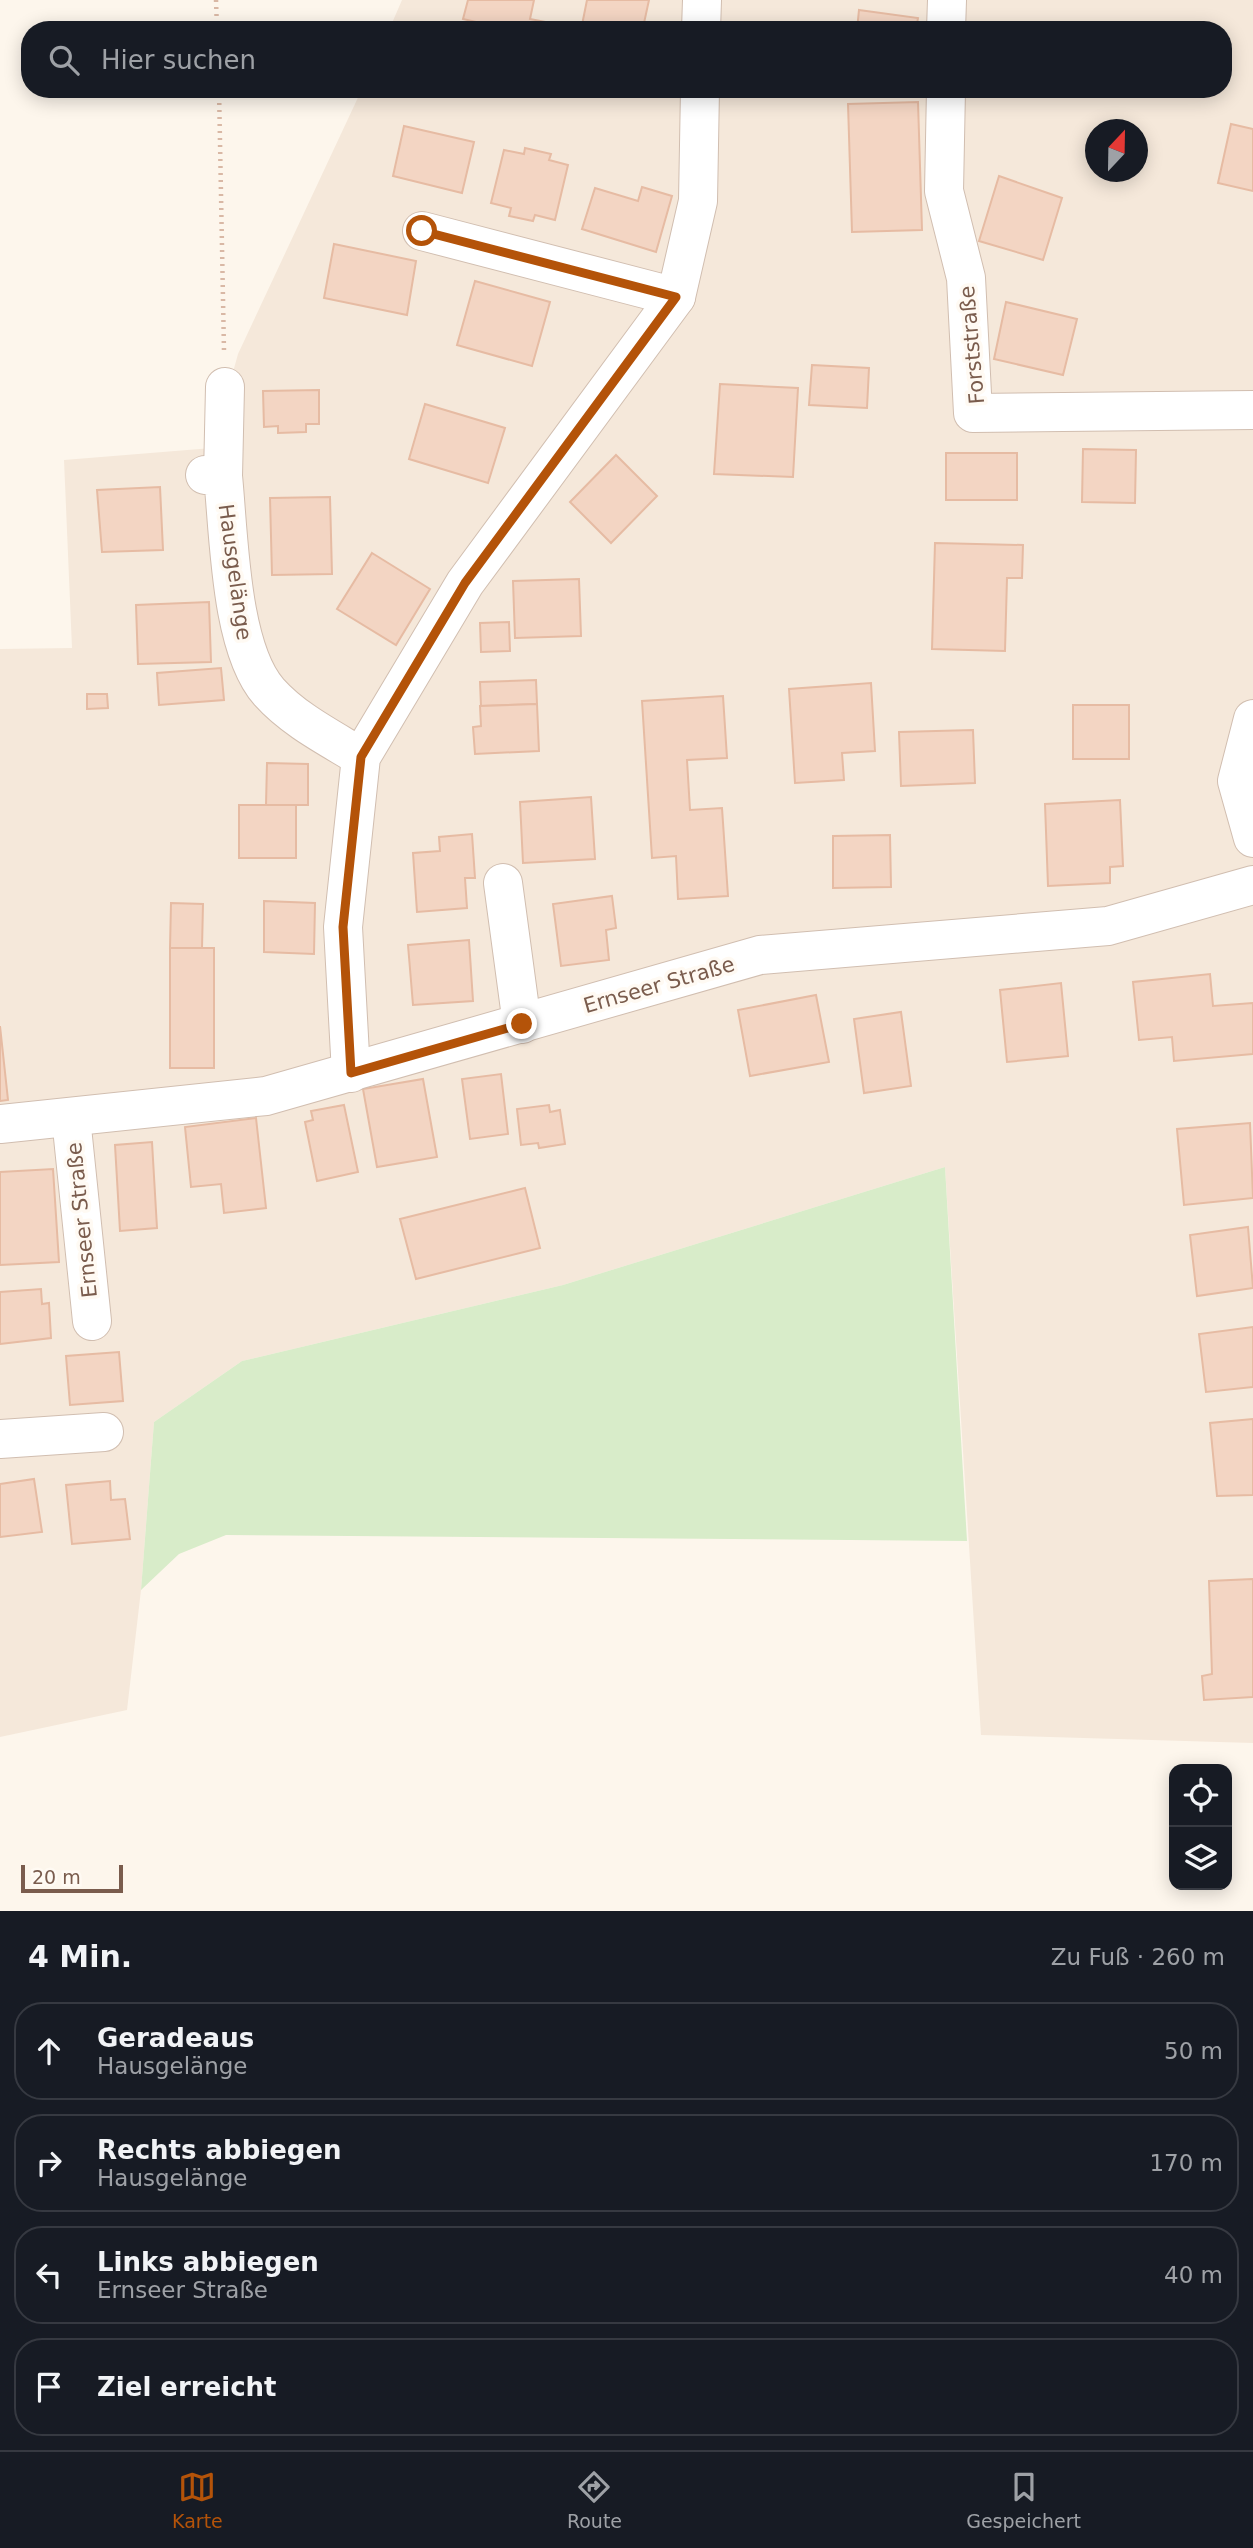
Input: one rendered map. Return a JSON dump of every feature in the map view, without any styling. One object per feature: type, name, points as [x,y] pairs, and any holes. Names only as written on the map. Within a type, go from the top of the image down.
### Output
[{"type":"street","points":[[701,21],[702,0]]},
{"type":"street","points":[[946,21],[947,0]]},
{"type":"street","points":[[351,1073],[343,927],[361,757],[465,583],[676,297],[698,201],[700,98]]},
{"type":"street","name":"Forststraße","points":[[946,98],[944,191],[966,278],[973,413],[1253,410]]},
{"type":"street","points":[[422,231],[676,297]]},
{"type":"street","name":"Hausgelänge","points":[[225,387],[214,476],[242,643],[268,692],[311,727],[361,757]]},
{"type":"street","points":[[1253,719],[1237,781],[1253,838]]},
{"type":"street","points":[[503,883],[522,1024]]},
{"type":"street","name":"Ernseer Straße","points":[[0,1124],[266,1096],[760,956],[1108,926],[1253,885]]},
{"type":"street","name":"Ernseer Straße","points":[[71,1118],[92,1321]]},
{"type":"street","points":[[0,1439],[104,1432]]},
{"type":"path","points":[[216,0],[217,21]]},
{"type":"path","points":[[219,98],[225,387]]},
{"type":"shaded area","points":[[402,0],[1253,0],[1253,1743],[981,1735],[945,1167],[563,1285],[242,1361],[154,1422],[141,1590],[127,1710],[0,1737],[0,649],[72,648],[64,460],[212,448],[238,354],[358,98],[1232,98],[1232,21],[393,21]]},
{"type":"green space","points":[[945,1167],[967,1541],[226,1535],[179,1554],[141,1590],[154,1422],[242,1361],[563,1285]]},
{"type":"building","points":[[468,0],[534,0],[530,19],[540,21],[472,21],[463,19]]},
{"type":"building","points":[[587,0],[649,0],[644,21],[583,21]]},
{"type":"building","points":[[859,10],[918,18],[918,21],[858,21]]},
{"type":"building","points":[[918,102],[922,230],[852,232],[848,104]]},
{"type":"building","points":[[1231,124],[1253,129],[1253,191],[1218,183]]},
{"type":"building","points":[[404,126],[474,142],[462,193],[393,176]]},
{"type":"building","points":[[525,148],[551,154],[549,160],[568,165],[555,220],[535,215],[533,221],[509,216],[511,208],[491,203],[504,150],[524,154]]},
{"type":"building","points":[[999,176],[1062,198],[1043,260],[979,241]]},
{"type":"building","points":[[642,187],[672,196],[656,252],[582,229],[595,188],[638,201]]},
{"type":"building","points":[[334,244],[416,261],[407,315],[324,298]]},
{"type":"building","points":[[475,281],[550,302],[532,366],[457,345]]},
{"type":"building","points":[[1006,302],[1077,319],[1063,375],[994,359]]},
{"type":"building","points":[[812,365],[869,368],[867,408],[809,405]]},
{"type":"building","points":[[720,384],[798,388],[793,477],[714,474]]},
{"type":"building","points":[[319,390],[319,424],[306,424],[306,432],[278,433],[278,426],[264,427],[263,391]]},
{"type":"building","points":[[425,404],[505,428],[488,483],[409,459]]},
{"type":"building","points":[[1083,449],[1136,450],[1135,503],[1082,502]]},
{"type":"building","points":[[946,453],[1017,453],[1017,500],[946,500]]},
{"type":"building","points":[[616,455],[657,496],[611,543],[570,502]]},
{"type":"building","points":[[160,487],[163,550],[102,552],[97,490]]},
{"type":"building","points":[[330,497],[332,574],[272,575],[270,498]]},
{"type":"building","points":[[935,543],[1023,545],[1022,578],[1007,578],[1005,651],[932,649]]},
{"type":"building","points":[[372,553],[430,589],[396,645],[337,609]]},
{"type":"building","points":[[579,579],[581,636],[515,638],[513,581]]},
{"type":"building","points":[[209,602],[211,662],[138,664],[136,605]]},
{"type":"building","points":[[509,622],[510,651],[481,652],[480,623]]},
{"type":"building","points":[[221,668],[224,700],[159,705],[157,673]]},
{"type":"building","points":[[536,680],[537,704],[481,706],[480,682]]},
{"type":"building","points":[[871,683],[875,751],[842,753],[844,780],[795,783],[789,689]]},
{"type":"building","points":[[87,694],[107,694],[108,708],[87,709]]},
{"type":"building","points":[[723,696],[727,758],[687,760],[690,810],[722,808],[728,896],[678,899],[676,856],[652,858],[642,701]]},
{"type":"building","points":[[537,704],[539,751],[475,754],[473,727],[481,726],[480,706]]},
{"type":"building","points":[[1073,705],[1129,705],[1129,759],[1073,759]]},
{"type":"building","points":[[973,730],[975,783],[901,786],[899,732]]},
{"type":"building","points":[[267,763],[308,764],[308,805],[266,805]]},
{"type":"building","points":[[591,797],[595,859],[523,863],[520,802]]},
{"type":"building","points":[[1120,800],[1123,866],[1110,867],[1110,883],[1048,886],[1045,804]]},
{"type":"building","points":[[239,805],[296,805],[296,858],[239,858]]},
{"type":"building","points":[[472,834],[475,878],[465,878],[467,908],[417,912],[413,853],[440,851],[439,837]]},
{"type":"building","points":[[890,835],[891,887],[833,888],[833,836]]},
{"type":"building","points":[[612,896],[616,928],[606,930],[609,960],[561,966],[553,904]]},
{"type":"building","points":[[264,901],[315,903],[314,954],[264,952]]},
{"type":"building","points":[[171,903],[203,904],[202,948],[170,948]]},
{"type":"building","points":[[469,940],[473,1001],[413,1005],[408,945]]},
{"type":"building","points":[[170,948],[214,948],[214,1068],[170,1068]]},
{"type":"building","points":[[1210,974],[1213,1006],[1253,1003],[1253,1054],[1174,1061],[1172,1037],[1139,1040],[1133,982]]},
{"type":"building","points":[[1061,983],[1068,1056],[1007,1062],[1000,990]]},
{"type":"building","points":[[816,995],[829,1062],[750,1076],[738,1010]]},
{"type":"building","points":[[901,1012],[911,1086],[864,1093],[854,1019]]},
{"type":"building","points":[[0,1026],[8,1100],[0,1101]]},
{"type":"building","points":[[501,1074],[508,1134],[470,1139],[462,1079]]},
{"type":"building","points":[[423,1079],[437,1157],[377,1167],[363,1089]]},
{"type":"building","points":[[344,1105],[358,1172],[317,1181],[305,1122],[313,1120],[311,1111]]},
{"type":"building","points":[[549,1105],[550,1112],[560,1110],[565,1144],[539,1148],[538,1143],[521,1145],[517,1109]]},
{"type":"building","points":[[256,1118],[266,1208],[224,1213],[221,1184],[191,1187],[185,1127]]},
{"type":"building","points":[[1250,1123],[1253,1198],[1184,1205],[1177,1129]]},
{"type":"building","points":[[152,1142],[157,1228],[120,1231],[115,1145]]},
{"type":"building","points":[[53,1169],[59,1262],[0,1265],[0,1172]]},
{"type":"building","points":[[525,1188],[540,1248],[416,1279],[400,1219]]},
{"type":"building","points":[[1248,1227],[1253,1288],[1197,1296],[1190,1235]]},
{"type":"building","points":[[41,1289],[42,1304],[49,1303],[51,1338],[0,1344],[0,1292]]},
{"type":"building","points":[[1253,1327],[1253,1387],[1206,1392],[1199,1334]]},
{"type":"building","points":[[119,1352],[123,1401],[70,1405],[66,1356]]},
{"type":"building","points":[[1253,1419],[1253,1495],[1217,1496],[1210,1423]]},
{"type":"building","points":[[34,1479],[42,1532],[0,1537],[0,1484]]},
{"type":"building","points":[[110,1481],[111,1500],[125,1499],[130,1539],[72,1544],[66,1485]]},
{"type":"building","points":[[1253,1579],[1253,1697],[1204,1700],[1202,1676],[1212,1674],[1209,1581]]},
{"type":"route","points":[[422,231],[676,297],[465,583],[361,757],[343,927],[351,1073],[522,1024]]}]
